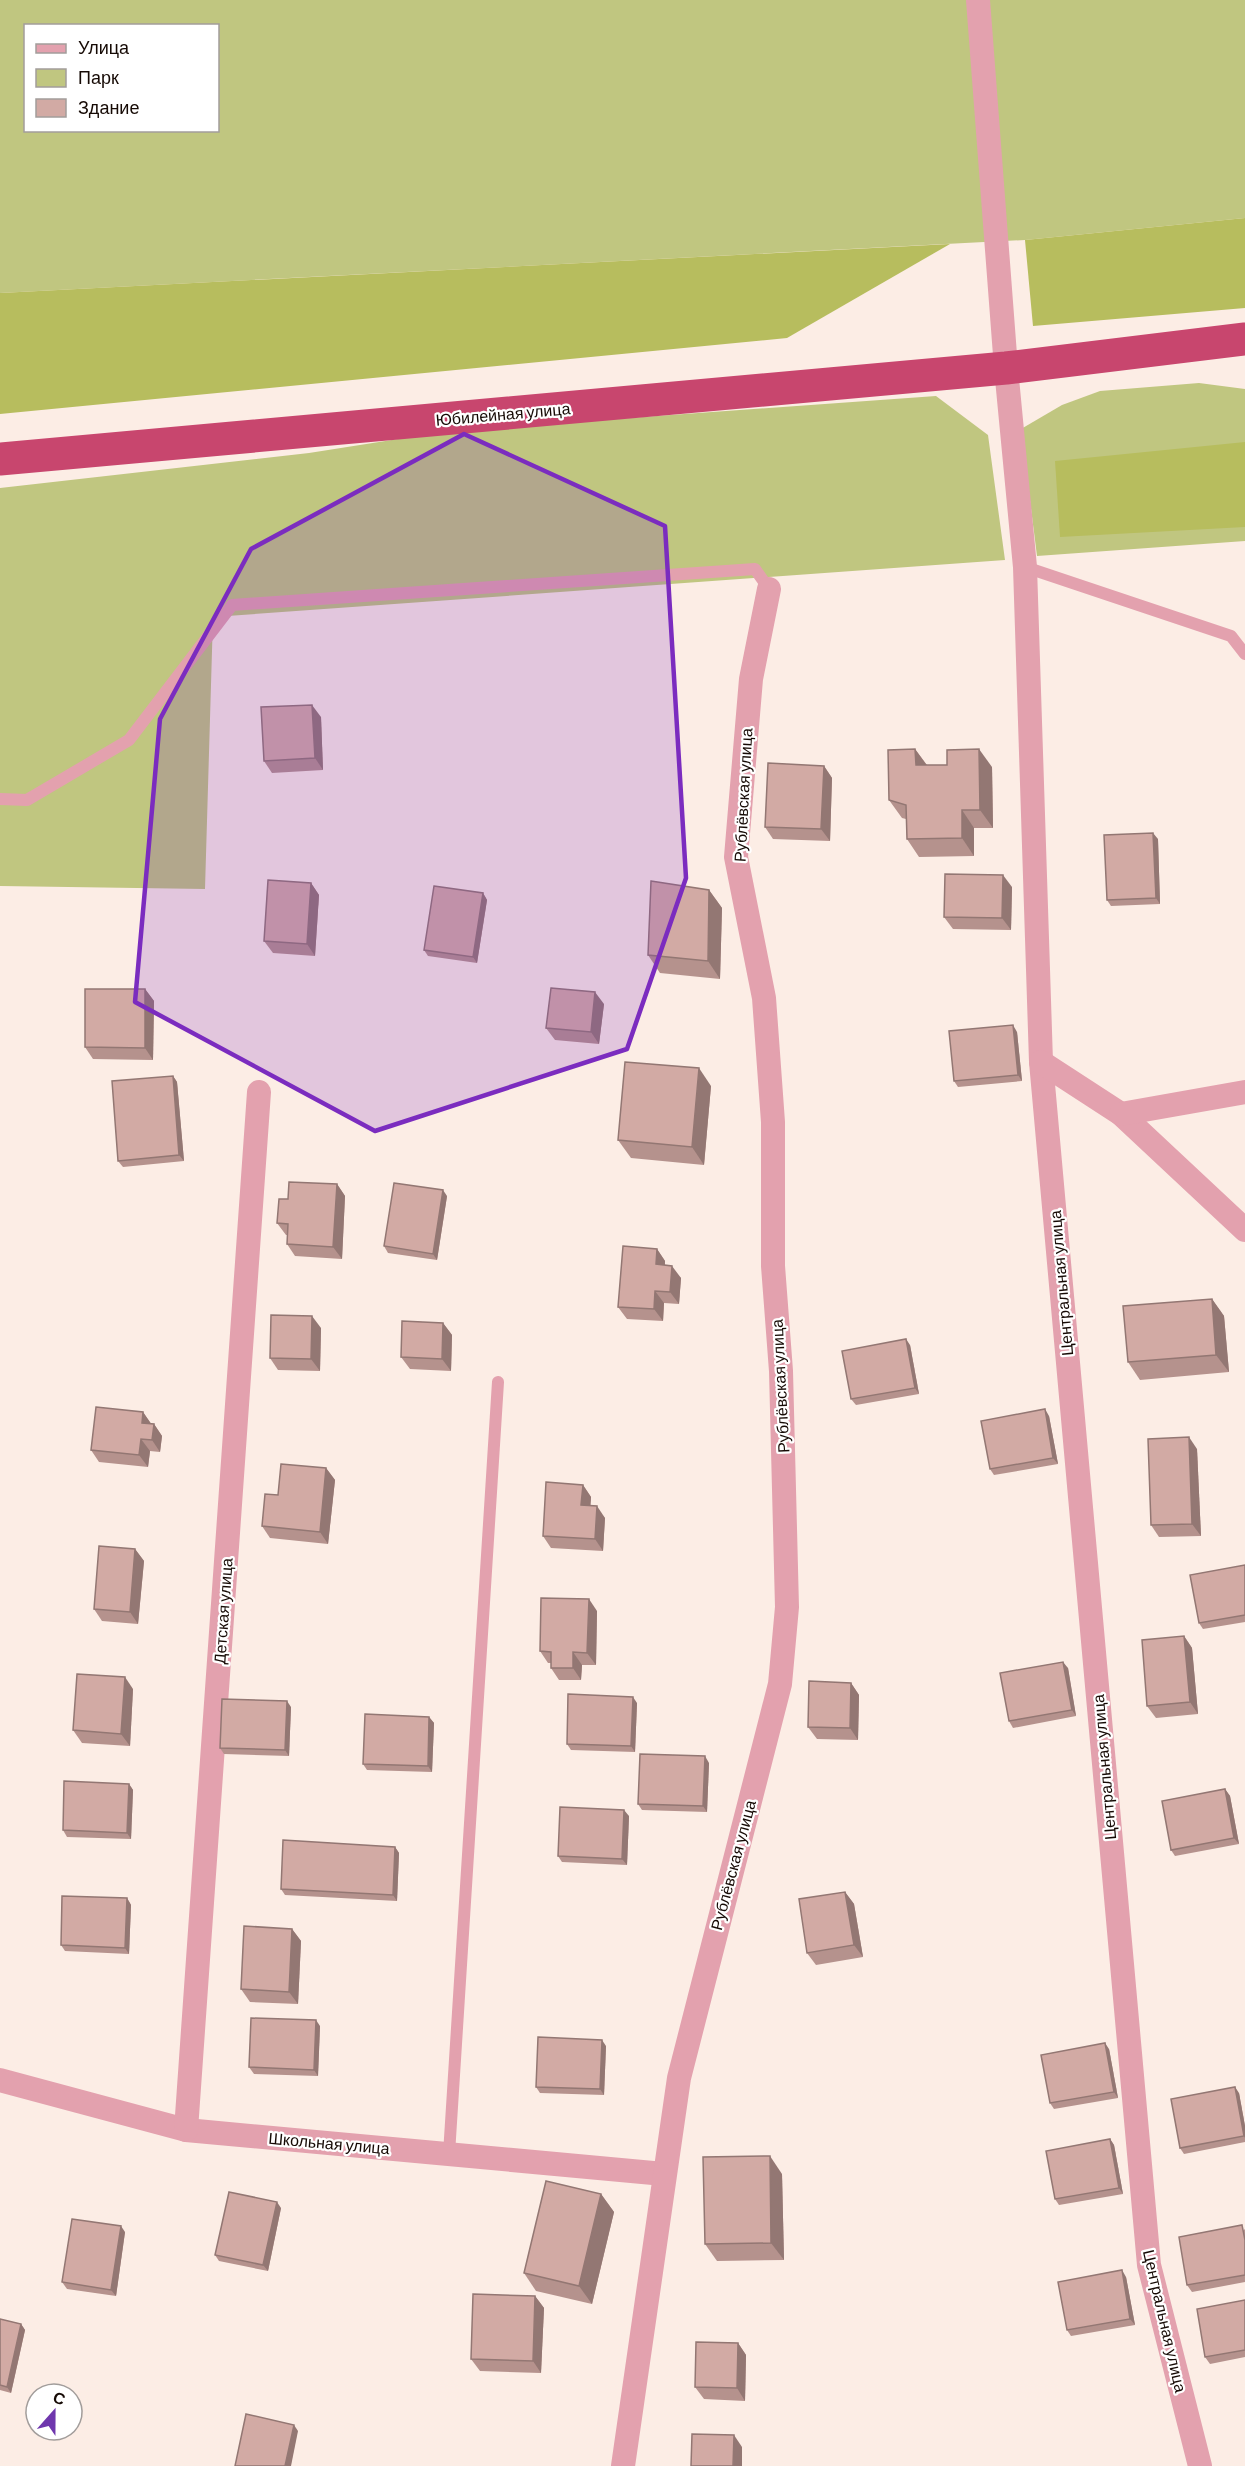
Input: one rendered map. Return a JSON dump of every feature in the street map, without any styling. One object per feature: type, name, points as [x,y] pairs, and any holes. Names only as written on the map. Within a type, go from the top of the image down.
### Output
[{"type":"highway","name":"Юбилейная улица","points":[[0,459],[1006,368],[1245,339]]},
{"type":"street","name":"Центральная улица","points":[[978,0],[1006,368],[1025,567],[1041,1062],[1149,2265],[1200,2466]]},
{"type":"street","name":"Рублёвская улица","points":[[623,2466],[679,2078],[780,1684],[787,1607],[782,1371],[773,1266],[772,1110],[764,998],[736,857],[751,679],[769,589]]},
{"type":"street","points":[[1041,1062],[1121,1114],[1245,1230]]},
{"type":"street","name":"Детская улица","points":[[186,2130],[259,1092]]},
{"type":"street","points":[[1121,1114],[1245,1092]]},
{"type":"street","name":"Школьная улица","points":[[0,2080],[186,2130],[664,2174]]},
{"type":"lane","points":[[1025,567],[1231,636],[1245,654]]},
{"type":"lane","points":[[0,799],[27,800],[129,740],[232,605],[756,569],[769,589]]},
{"type":"lane","points":[[449,2154],[498,1382]]},
{"type":"highlighted area","points":[[464,434],[665,526],[686,878],[627,1049],[375,1131],[135,1002],[160,719],[251,549]]},
{"type":"green space","points":[[0,0],[1245,0],[1245,218],[1025,240],[0,293]]},
{"type":"green space","points":[[1245,218],[1245,308],[1033,326],[1025,240]]},
{"type":"green space","points":[[950,244],[787,338],[0,414],[0,293]]},
{"type":"green space","points":[[1199,383],[1245,389],[1245,541],[1037,556],[1021,429],[1062,405],[1100,391]]},
{"type":"green space","points":[[936,396],[988,435],[1005,560],[213,617],[205,889],[0,886],[0,488],[309,453],[449,431]]},
{"type":"green space","points":[[1245,442],[1245,527],[1060,537],[1055,461]]},
{"type":"building","points":[[312,705],[315,758],[264,761],[261,707]]},
{"type":"building","points":[[915,749],[916,765],[947,765],[947,750],[979,749],[980,810],[962,810],[962,838],[907,839],[906,805],[889,800],[888,750]]},
{"type":"building","points":[[768,763],[824,766],[821,829],[765,827]]},
{"type":"building","points":[[1153,833],[1156,898],[1107,900],[1104,835]]},
{"type":"building","points":[[945,874],[1003,875],[1002,918],[944,917]]},
{"type":"building","points":[[268,880],[311,883],[307,944],[264,941]]},
{"type":"building","points":[[651,881],[709,890],[708,961],[648,955]]},
{"type":"building","points":[[434,886],[483,893],[473,957],[424,950]]},
{"type":"building","points":[[551,988],[595,992],[591,1032],[546,1028]]},
{"type":"building","points":[[85,989],[145,989],[145,1048],[85,1047]]},
{"type":"building","points":[[1013,1025],[1018,1075],[954,1081],[949,1031]]},
{"type":"building","points":[[625,1062],[699,1068],[692,1147],[618,1140]]},
{"type":"building","points":[[173,1076],[179,1155],[118,1161],[112,1081]]},
{"type":"building","points":[[289,1182],[337,1184],[333,1247],[287,1244],[288,1224],[277,1223],[279,1199],[288,1199]]},
{"type":"building","points":[[394,1183],[443,1190],[433,1254],[384,1246]]},
{"type":"building","points":[[623,1246],[657,1249],[656,1264],[672,1266],[670,1292],[655,1291],[654,1309],[618,1307]]},
{"type":"building","points":[[1212,1299],[1216,1355],[1128,1362],[1123,1306]]},
{"type":"building","points":[[271,1315],[312,1316],[311,1359],[270,1358]]},
{"type":"building","points":[[402,1321],[443,1323],[442,1359],[401,1357]]},
{"type":"building","points":[[906,1339],[915,1388],[851,1399],[842,1351]]},
{"type":"building","points":[[96,1407],[143,1412],[142,1423],[154,1424],[152,1440],[141,1439],[139,1455],[91,1450]]},
{"type":"building","points":[[1045,1409],[1053,1458],[990,1469],[981,1421]]},
{"type":"building","points":[[1189,1437],[1192,1524],[1151,1525],[1148,1439]]},
{"type":"building","points":[[281,1464],[326,1468],[320,1532],[262,1526],[265,1494],[278,1495]]},
{"type":"building","points":[[546,1482],[583,1485],[581,1505],[597,1506],[595,1539],[543,1536]]},
{"type":"building","points":[[99,1546],[135,1549],[130,1612],[94,1609]]},
{"type":"building","points":[[1245,1565],[1245,1615],[1199,1623],[1190,1575]]},
{"type":"building","points":[[541,1598],[589,1599],[587,1653],[573,1652],[573,1668],[551,1668],[551,1652],[540,1651]]},
{"type":"building","points":[[1184,1636],[1190,1702],[1147,1706],[1142,1640]]},
{"type":"building","points":[[1063,1662],[1072,1710],[1009,1721],[1000,1673]]},
{"type":"building","points":[[77,1674],[125,1677],[121,1734],[73,1730]]},
{"type":"building","points":[[809,1681],[851,1683],[850,1728],[808,1727]]},
{"type":"building","points":[[568,1694],[633,1697],[631,1746],[567,1744]]},
{"type":"building","points":[[222,1699],[287,1701],[285,1750],[220,1748]]},
{"type":"building","points":[[365,1714],[429,1717],[428,1766],[363,1764]]},
{"type":"building","points":[[640,1754],[705,1756],[703,1806],[638,1804]]},
{"type":"building","points":[[64,1781],[129,1784],[127,1833],[63,1830]]},
{"type":"building","points":[[1225,1789],[1234,1838],[1171,1850],[1162,1801]]},
{"type":"building","points":[[560,1807],[624,1810],[622,1859],[558,1856]]},
{"type":"building","points":[[283,1840],[395,1847],[393,1895],[281,1889]]},
{"type":"building","points":[[845,1892],[854,1945],[807,1953],[799,1899]]},
{"type":"building","points":[[62,1896],[127,1898],[125,1948],[61,1945]]},
{"type":"building","points":[[244,1926],[292,1929],[289,1992],[241,1989]]},
{"type":"building","points":[[251,2018],[316,2020],[314,2070],[249,2067]]},
{"type":"building","points":[[538,2037],[602,2040],[600,2089],[536,2087]]},
{"type":"building","points":[[1105,2043],[1114,2092],[1050,2103],[1041,2055]]},
{"type":"building","points":[[1235,2087],[1244,2136],[1180,2148],[1171,2099]]},
{"type":"building","points":[[1110,2139],[1119,2188],[1055,2199],[1046,2151]]},
{"type":"building","points":[[770,2156],[771,2243],[705,2244],[703,2157]]},
{"type":"building","points":[[546,2181],[601,2194],[579,2286],[524,2273]]},
{"type":"building","points":[[229,2192],[277,2202],[263,2265],[215,2255]]},
{"type":"building","points":[[72,2219],[121,2226],[111,2290],[62,2282]]},
{"type":"building","points":[[1242,2225],[1245,2240],[1245,2275],[1187,2285],[1179,2237]]},
{"type":"building","points":[[1122,2270],[1130,2319],[1067,2330],[1058,2282]]},
{"type":"building","points":[[473,2294],[535,2296],[533,2361],[471,2359]]},
{"type":"building","points":[[1245,2300],[1245,2350],[1205,2357],[1197,2309]]},
{"type":"building","points":[[0,2319],[21,2324],[7,2387],[0,2385]]},
{"type":"building","points":[[696,2342],[738,2343],[737,2388],[695,2387]]},
{"type":"building","points":[[246,2414],[294,2425],[285,2466],[235,2466]]},
{"type":"building","points":[[692,2434],[734,2435],[733,2466],[691,2466]]}]
